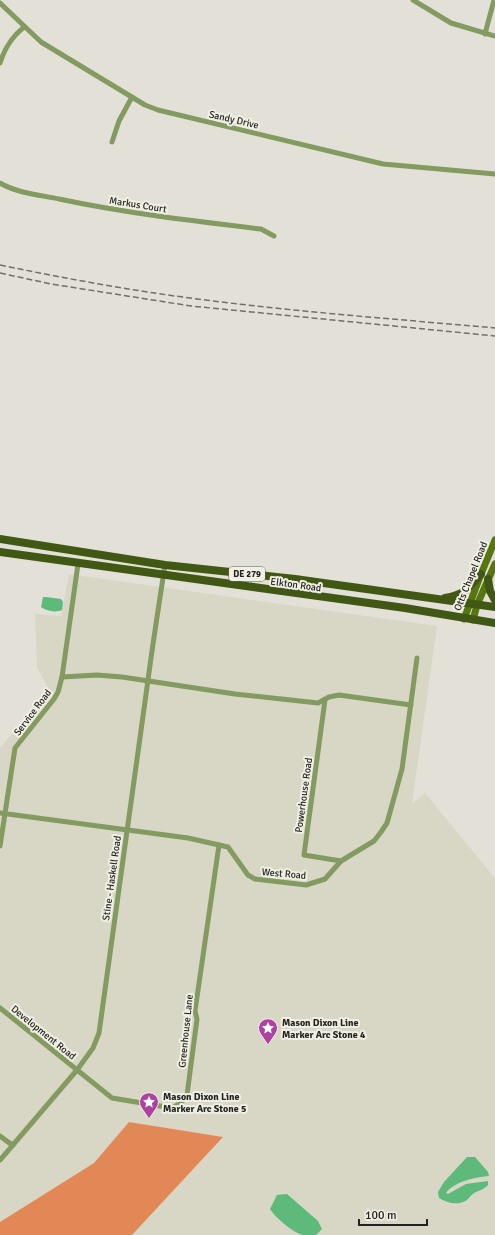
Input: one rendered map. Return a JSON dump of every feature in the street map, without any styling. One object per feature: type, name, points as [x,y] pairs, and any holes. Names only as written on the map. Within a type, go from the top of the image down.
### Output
[{"type":"main road","name":"Elkton Road","points":[[0,539],[165,565],[295,579],[495,607]]},
{"type":"main road","name":"Otts Chapel Road","points":[[473,620],[474,604],[481,574],[495,540]]},
{"type":"main road","name":"Elkton Road","points":[[0,552],[163,576],[404,608],[495,623]]},
{"type":"main road","name":"Otts Chapel Road","points":[[464,619],[474,604],[495,564]]},
{"type":"main road","points":[[436,599],[452,597],[463,593],[481,574]]},
{"type":"main road","points":[[488,579],[490,591],[495,600]]},
{"type":"street","points":[[413,0],[451,23],[495,36]]},
{"type":"street","points":[[484,34],[494,0]]},
{"type":"street","name":"Sandy Drive","points":[[0,3],[24,27],[47,46],[151,108],[372,162],[495,174]]},
{"type":"street","points":[[0,63],[7,44],[24,27]]},
{"type":"street","points":[[112,142],[119,121],[132,97]]},
{"type":"street","name":"Markus Court","points":[[0,183],[9,188],[23,192],[80,204],[155,216],[261,229],[274,236]]},
{"type":"street","name":"Service Road","points":[[0,846],[2,813],[15,748],[58,692],[62,677],[78,564]]},
{"type":"street","name":"Stine - Haskell Road","points":[[0,1160],[77,1070],[93,1048],[99,1033],[165,565]]},
{"type":"street","name":"West Road","points":[[2,813],[188,838],[228,847],[248,875],[256,879],[306,885],[325,880],[342,862],[368,845],[378,836],[387,822],[397,792],[402,769],[417,658]]},
{"type":"street","points":[[62,677],[96,675],[122,677],[259,697],[318,703],[329,697],[339,695],[411,705]]},
{"type":"street","name":"Powerhouse Road","points":[[325,700],[304,855],[342,862]]},
{"type":"street","name":"Greenhouse Lane","points":[[77,1070],[112,1098],[172,1108],[180,1103],[187,1095],[197,1019],[195,1011],[219,845]]},
{"type":"street","name":"Development Road","points":[[0,1008],[77,1070]]},
{"type":"street","points":[[0,1136],[13,1145]]},
{"type":"shaded area","points":[[69,574],[437,626],[412,804],[425,793],[495,878],[495,1235],[132,1235],[223,1137],[129,1122],[94,1163],[0,1222],[0,748],[49,690],[37,667],[35,614],[61,616]]},
{"type":"shaded area","points":[[43,597],[61,599],[63,602],[62,610],[51,611],[41,607]]},
{"type":"shaded area","points":[[129,1122],[223,1137],[132,1235],[0,1235],[0,1222],[94,1163]]},
{"type":"shaded area","points":[[467,1157],[475,1157],[488,1172],[489,1176],[478,1177],[460,1183],[455,1185],[446,1193],[448,1194],[466,1184],[488,1181],[488,1185],[474,1193],[464,1202],[449,1202],[439,1198],[438,1192],[444,1182]]},
{"type":"shaded area","points":[[287,1194],[318,1221],[322,1229],[316,1235],[299,1234],[289,1228],[272,1212],[270,1209],[277,1195]]},
{"type":"railway","points":[[0,265],[100,284],[202,300],[495,328]]},
{"type":"railway","points":[[0,273],[51,284],[191,306],[495,336]]},
{"type":"place","name":"Mason Dixon Line Marker Arc Stone 4","points":[[268,1045]]},
{"type":"place","name":"Mason Dixon Line Marker Arc Stone 5","points":[[149,1119]]}]
